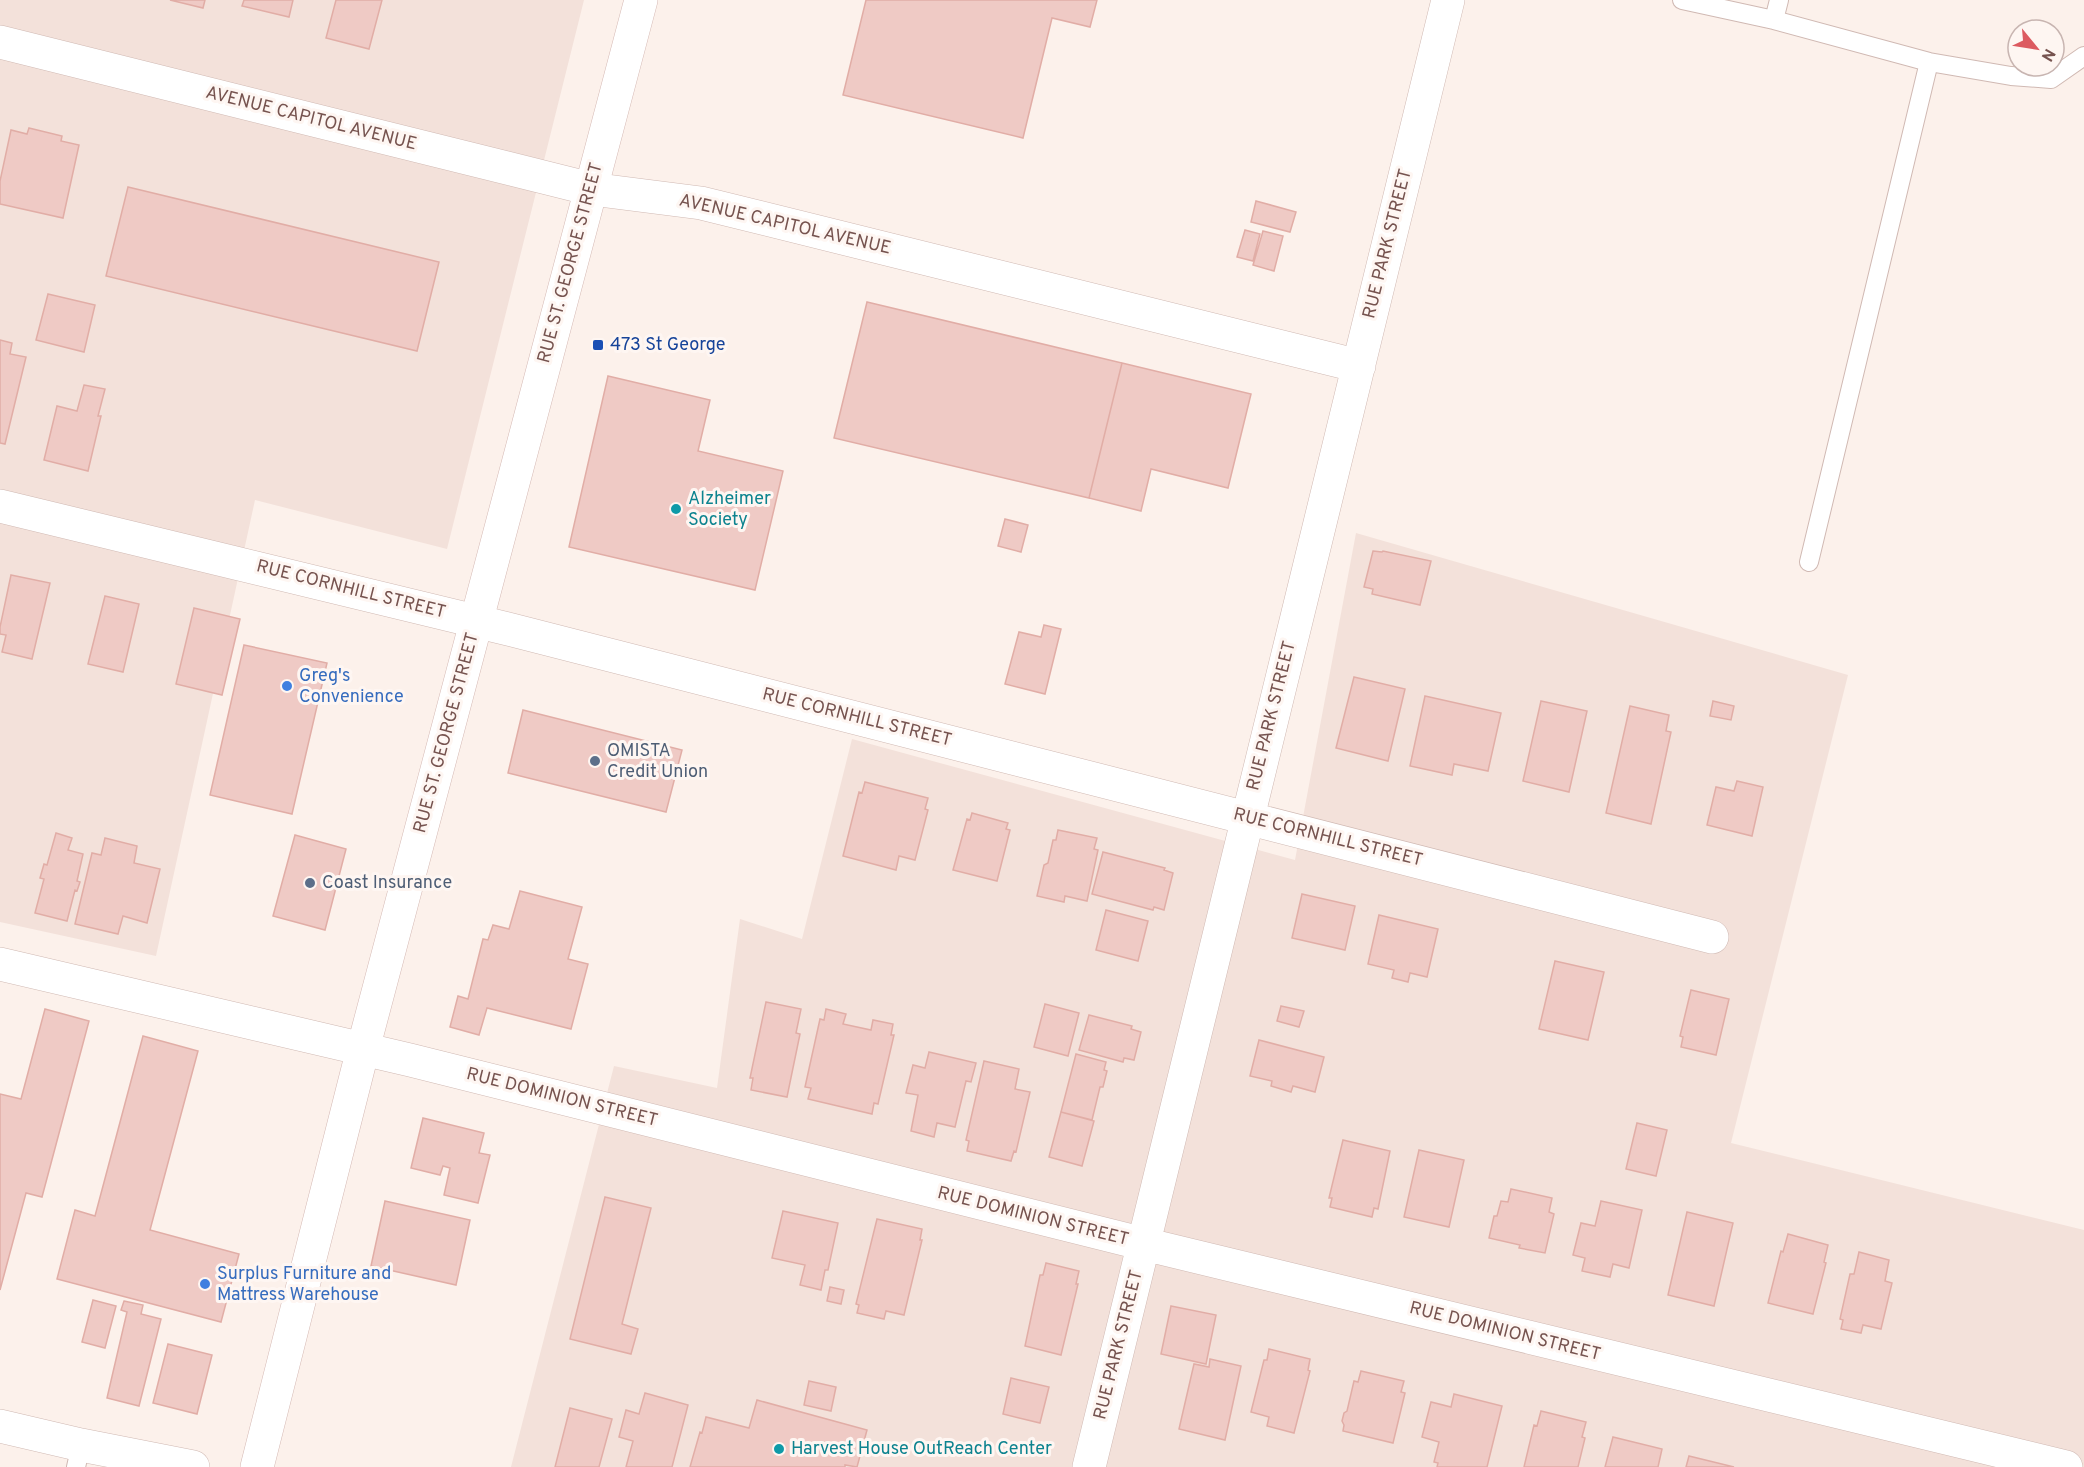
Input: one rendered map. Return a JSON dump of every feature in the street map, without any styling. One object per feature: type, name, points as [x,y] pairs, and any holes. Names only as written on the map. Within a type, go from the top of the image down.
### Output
[{"type":"street","name":"RUE ST. GEORGE STREET","points":[[257,1467],[363,1049],[641,0]]},
{"type":"street","name":"RUE PARK STREET","points":[[1089,1467],[1448,0]]},
{"type":"street","name":"AVENUE CAPITOL AVENUE","points":[[0,42],[591,189],[701,202],[1359,366]]},
{"type":"street","name":"RUE CORNHILL STREET","points":[[0,506],[477,621],[1712,937]]},
{"type":"street","name":"RUE DOMINION STREET","points":[[0,964],[363,1049],[1144,1245],[2066,1467]]},
{"type":"street","points":[[0,1426],[79,1456],[193,1467]]},
{"type":"lane","points":[[1682,0],[1773,20],[1929,62],[2011,76],[2051,79],[2084,56]]},
{"type":"lane","points":[[1773,20],[1779,0]]},
{"type":"lane","points":[[1809,562],[1929,62]]},
{"type":"shaded area","points":[[0,0],[584,0],[447,549],[255,500],[156,956],[0,922]]},
{"type":"shaded area","points":[[1356,533],[1848,675],[1731,1143],[2084,1230],[2084,1467],[511,1467],[614,1066],[717,1088],[740,919],[802,939],[852,739],[1295,860]]},
{"type":"building","points":[[170,0],[205,0],[203,8]]},
{"type":"building","points":[[244,0],[293,0],[289,17],[242,6]]},
{"type":"building","points":[[336,0],[382,0],[369,49],[326,38]]},
{"type":"building","points":[[866,0],[1097,0],[1090,27],[1052,18],[1023,138],[843,95]]},
{"type":"building","points":[[29,128],[62,136],[61,141],[79,145],[63,218],[0,204],[0,181],[11,130],[27,134]]},
{"type":"building","points":[[128,187],[439,262],[417,351],[106,276]]},
{"type":"building","points":[[1256,201],[1296,212],[1290,232],[1251,222]]},
{"type":"building","points":[[1245,230],[1260,234],[1253,261],[1237,257]]},
{"type":"building","points":[[1263,231],[1283,236],[1274,271],[1253,265]]},
{"type":"building","points":[[48,294],[95,305],[84,352],[36,340]]},
{"type":"building","points":[[867,302],[1122,363],[1089,498],[834,438]]},
{"type":"building","points":[[0,340],[12,343],[10,354],[26,357],[5,444],[0,443]]},
{"type":"building","points":[[1122,363],[1251,394],[1228,488],[1151,469],[1141,511],[1089,498]]},
{"type":"building","name":"Alzheimer Society","points":[[608,376],[710,400],[698,451],[783,471],[755,590],[569,547]]},
{"type":"building","points":[[84,385],[105,389],[88,471],[44,460],[57,406],[77,411]]},
{"type":"building","points":[[1005,519],[1028,525],[1021,552],[998,546]]},
{"type":"building","points":[[1373,551],[1431,561],[1420,605],[1372,594],[1373,589],[1364,587]]},
{"type":"building","points":[[11,575],[50,583],[32,659],[2,652],[6,635],[0,634],[0,627]]},
{"type":"building","points":[[105,596],[139,604],[123,672],[88,664]]},
{"type":"building","points":[[194,608],[240,619],[222,695],[176,684]]},
{"type":"building","points":[[1044,625],[1061,629],[1045,694],[1005,684],[1019,632],[1041,637]]},
{"type":"building","points":[[244,645],[327,663],[292,814],[210,795]]},
{"type":"building","points":[[1354,677],[1405,689],[1388,761],[1336,748]]},
{"type":"building","points":[[1425,696],[1501,713],[1488,771],[1454,764],[1452,775],[1410,766]]},
{"type":"building","points":[[1541,701],[1587,711],[1569,792],[1523,781]]},
{"type":"building","points":[[1713,701],[1734,706],[1731,720],[1710,716]]},
{"type":"building","points":[[1630,706],[1669,715],[1666,731],[1671,732],[1651,824],[1606,813]]},
{"type":"building","name":"OMISTA Credit Union","points":[[523,710],[682,750],[666,812],[508,773]]},
{"type":"building","points":[[1737,781],[1763,787],[1752,836],[1707,825],[1716,787],[1734,791]]},
{"type":"building","points":[[865,782],[928,798],[925,809],[928,810],[915,860],[899,856],[896,870],[843,856],[859,792],[862,793]]},
{"type":"building","points":[[972,813],[1008,823],[1006,829],[1010,830],[997,881],[953,870],[967,819],[970,820]]},
{"type":"building","points":[[1058,830],[1097,838],[1094,849],[1098,850],[1087,901],[1065,896],[1064,902],[1037,896],[1044,865],[1048,863],[1053,840],[1056,840]]},
{"type":"building","points":[[56,833],[72,838],[68,850],[83,854],[77,881],[80,882],[77,891],[75,890],[67,921],[35,913],[44,879],[40,878],[44,864],[47,865]]},
{"type":"building","name":"Coast Insurance","points":[[295,835],[346,849],[325,930],[273,916]]},
{"type":"building","points":[[105,838],[137,846],[134,863],[160,869],[147,923],[123,916],[118,934],[75,924],[92,853],[101,855]]},
{"type":"building","points":[[1103,852],[1165,868],[1164,870],[1173,873],[1164,910],[1154,907],[1153,910],[1092,894]]},
{"type":"building","points":[[520,891],[582,907],[568,959],[588,964],[571,1029],[487,1008],[479,1035],[450,1027],[458,996],[468,999],[483,939],[488,940],[493,925],[509,929]]},
{"type":"building","points":[[1302,894],[1355,906],[1345,950],[1292,938]]},
{"type":"building","points":[[1106,910],[1148,921],[1138,961],[1096,950]]},
{"type":"building","points":[[1379,915],[1438,929],[1427,977],[1410,973],[1408,982],[1392,978],[1394,970],[1368,964]]},
{"type":"building","points":[[1555,961],[1604,972],[1588,1040],[1539,1029]]},
{"type":"building","points":[[1691,990],[1729,999],[1716,1055],[1681,1047],[1683,1037],[1680,1036]]},
{"type":"building","points":[[766,1002],[801,1009],[796,1033],[800,1034],[787,1097],[751,1090],[753,1078],[750,1078]]},
{"type":"building","points":[[1045,1004],[1079,1013],[1068,1056],[1034,1047]]},
{"type":"building","points":[[1281,1006],[1304,1011],[1299,1027],[1277,1021]]},
{"type":"building","points":[[45,1009],[89,1021],[42,1197],[26,1193],[0,1290],[0,1094],[21,1099]]},
{"type":"building","points":[[826,1009],[846,1014],[843,1024],[871,1030],[873,1020],[893,1024],[891,1035],[894,1035],[878,1104],[874,1103],[872,1114],[808,1099],[811,1088],[805,1087],[820,1019],[824,1020]]},
{"type":"building","points":[[1089,1015],[1132,1026],[1131,1029],[1141,1032],[1134,1060],[1124,1058],[1123,1062],[1079,1050]]},
{"type":"building","points":[[143,1036],[198,1051],[150,1230],[239,1254],[221,1322],[57,1279],[75,1210],[95,1216]]},
{"type":"building","points":[[1259,1040],[1324,1057],[1315,1092],[1293,1086],[1291,1092],[1271,1086],[1272,1081],[1250,1076]]},
{"type":"building","points":[[929,1052],[976,1063],[971,1082],[966,1081],[955,1127],[937,1123],[934,1137],[911,1131],[918,1095],[906,1093],[913,1065],[925,1068]]},
{"type":"building","points":[[1076,1054],[1106,1062],[1104,1070],[1107,1071],[1103,1087],[1100,1087],[1092,1120],[1061,1112]]},
{"type":"building","points":[[984,1061],[1019,1069],[1015,1089],[1030,1092],[1016,1152],[1014,1151],[1011,1161],[967,1151],[969,1141],[966,1140]]},
{"type":"building","points":[[1061,1112],[1094,1121],[1082,1166],[1049,1157]]},
{"type":"building","points":[[423,1118],[484,1133],[479,1153],[490,1155],[478,1203],[444,1195],[450,1168],[443,1166],[440,1175],[411,1168]]},
{"type":"building","points":[[1637,1123],[1667,1130],[1656,1176],[1626,1169]]},
{"type":"building","points":[[1343,1140],[1390,1151],[1378,1209],[1374,1208],[1372,1217],[1330,1207],[1332,1198],[1329,1198]]},
{"type":"building","points":[[1419,1150],[1464,1160],[1449,1227],[1404,1217]]},
{"type":"building","points":[[1511,1189],[1552,1198],[1549,1212],[1554,1214],[1545,1253],[1519,1248],[1520,1245],[1489,1238],[1494,1216],[1497,1216],[1501,1201],[1508,1202]]},
{"type":"building","points":[[605,1197],[651,1208],[622,1324],[638,1329],[631,1354],[570,1339]]},
{"type":"building","points":[[385,1201],[470,1220],[456,1285],[371,1266]]},
{"type":"building","points":[[1601,1201],[1642,1210],[1629,1268],[1613,1264],[1610,1277],[1582,1271],[1585,1258],[1573,1255],[1581,1223],[1595,1226]]},
{"type":"building","points":[[783,1211],[838,1223],[828,1270],[825,1270],[821,1290],[800,1285],[805,1265],[772,1258]]},
{"type":"building","points":[[1687,1212],[1733,1223],[1714,1306],[1668,1295]]},
{"type":"building","points":[[877,1219],[922,1229],[920,1240],[922,1240],[904,1315],[886,1311],[884,1319],[857,1313],[859,1305],[856,1304]]},
{"type":"building","points":[[1788,1234],[1828,1245],[1824,1262],[1826,1263],[1813,1314],[1768,1303],[1781,1251],[1783,1252]]},
{"type":"building","points":[[1859,1252],[1889,1260],[1885,1281],[1892,1283],[1881,1329],[1863,1325],[1861,1333],[1841,1329],[1843,1320],[1840,1319],[1850,1274],[1854,1274]]},
{"type":"building","points":[[1046,1263],[1079,1271],[1061,1355],[1025,1346],[1040,1275],[1043,1275]]},
{"type":"building","points":[[830,1287],[844,1290],[841,1304],[827,1301]]},
{"type":"building","points":[[93,1300],[116,1306],[105,1348],[82,1342]]},
{"type":"building","points":[[124,1301],[143,1305],[141,1314],[161,1319],[139,1406],[107,1398],[127,1312],[121,1310]]},
{"type":"building","points":[[1171,1306],[1216,1315],[1206,1364],[1161,1354]]},
{"type":"building","points":[[168,1344],[212,1355],[197,1414],[153,1403]]},
{"type":"building","points":[[1269,1349],[1310,1359],[1308,1370],[1310,1371],[1294,1433],[1267,1426],[1269,1417],[1251,1412]]},
{"type":"building","points":[[1210,1359],[1241,1366],[1225,1440],[1179,1429],[1194,1364],[1209,1367]]},
{"type":"building","points":[[1361,1371],[1404,1381],[1401,1392],[1405,1393],[1393,1443],[1343,1431],[1344,1413],[1347,1411],[1354,1381],[1358,1382]]},
{"type":"building","points":[[1011,1378],[1049,1387],[1040,1423],[1003,1414]]},
{"type":"building","points":[[809,1381],[836,1387],[831,1411],[804,1405]]},
{"type":"building","points":[[645,1393],[688,1405],[672,1467],[626,1467],[633,1441],[619,1437],[626,1410],[639,1414]]},
{"type":"building","points":[[1454,1394],[1502,1406],[1487,1467],[1437,1467],[1438,1463],[1434,1462],[1439,1442],[1422,1437],[1431,1402],[1451,1407]]},
{"type":"building","name":"Harvest House OutReach Center","points":[[757,1400],[867,1430],[857,1467],[845,1465],[845,1467],[690,1467],[706,1417],[749,1428]]},
{"type":"building","points":[[570,1408],[612,1419],[599,1467],[555,1467]]},
{"type":"building","points":[[1541,1411],[1586,1422],[1582,1437],[1585,1438],[1578,1467],[1524,1467],[1534,1425],[1537,1426]]},
{"type":"building","points":[[1613,1437],[1662,1449],[1658,1467],[1605,1467]]},
{"type":"building","points":[[1689,1456],[1734,1467],[1686,1467]]},
{"type":"place","name":"473 St George","points":[[598,345]]},
{"type":"place","name":"Alzheimer Society","points":[[676,509]]},
{"type":"place","name":"Greg's Convenience","points":[[287,686]]},
{"type":"place","name":"OMISTA Credit Union","points":[[595,761]]},
{"type":"place","name":"Coast Insurance","points":[[310,883]]},
{"type":"place","name":"Surplus Furniture and Mattress Warehouse","points":[[205,1284]]},
{"type":"place","name":"Harvest House OutReach Center","points":[[779,1449]]}]
